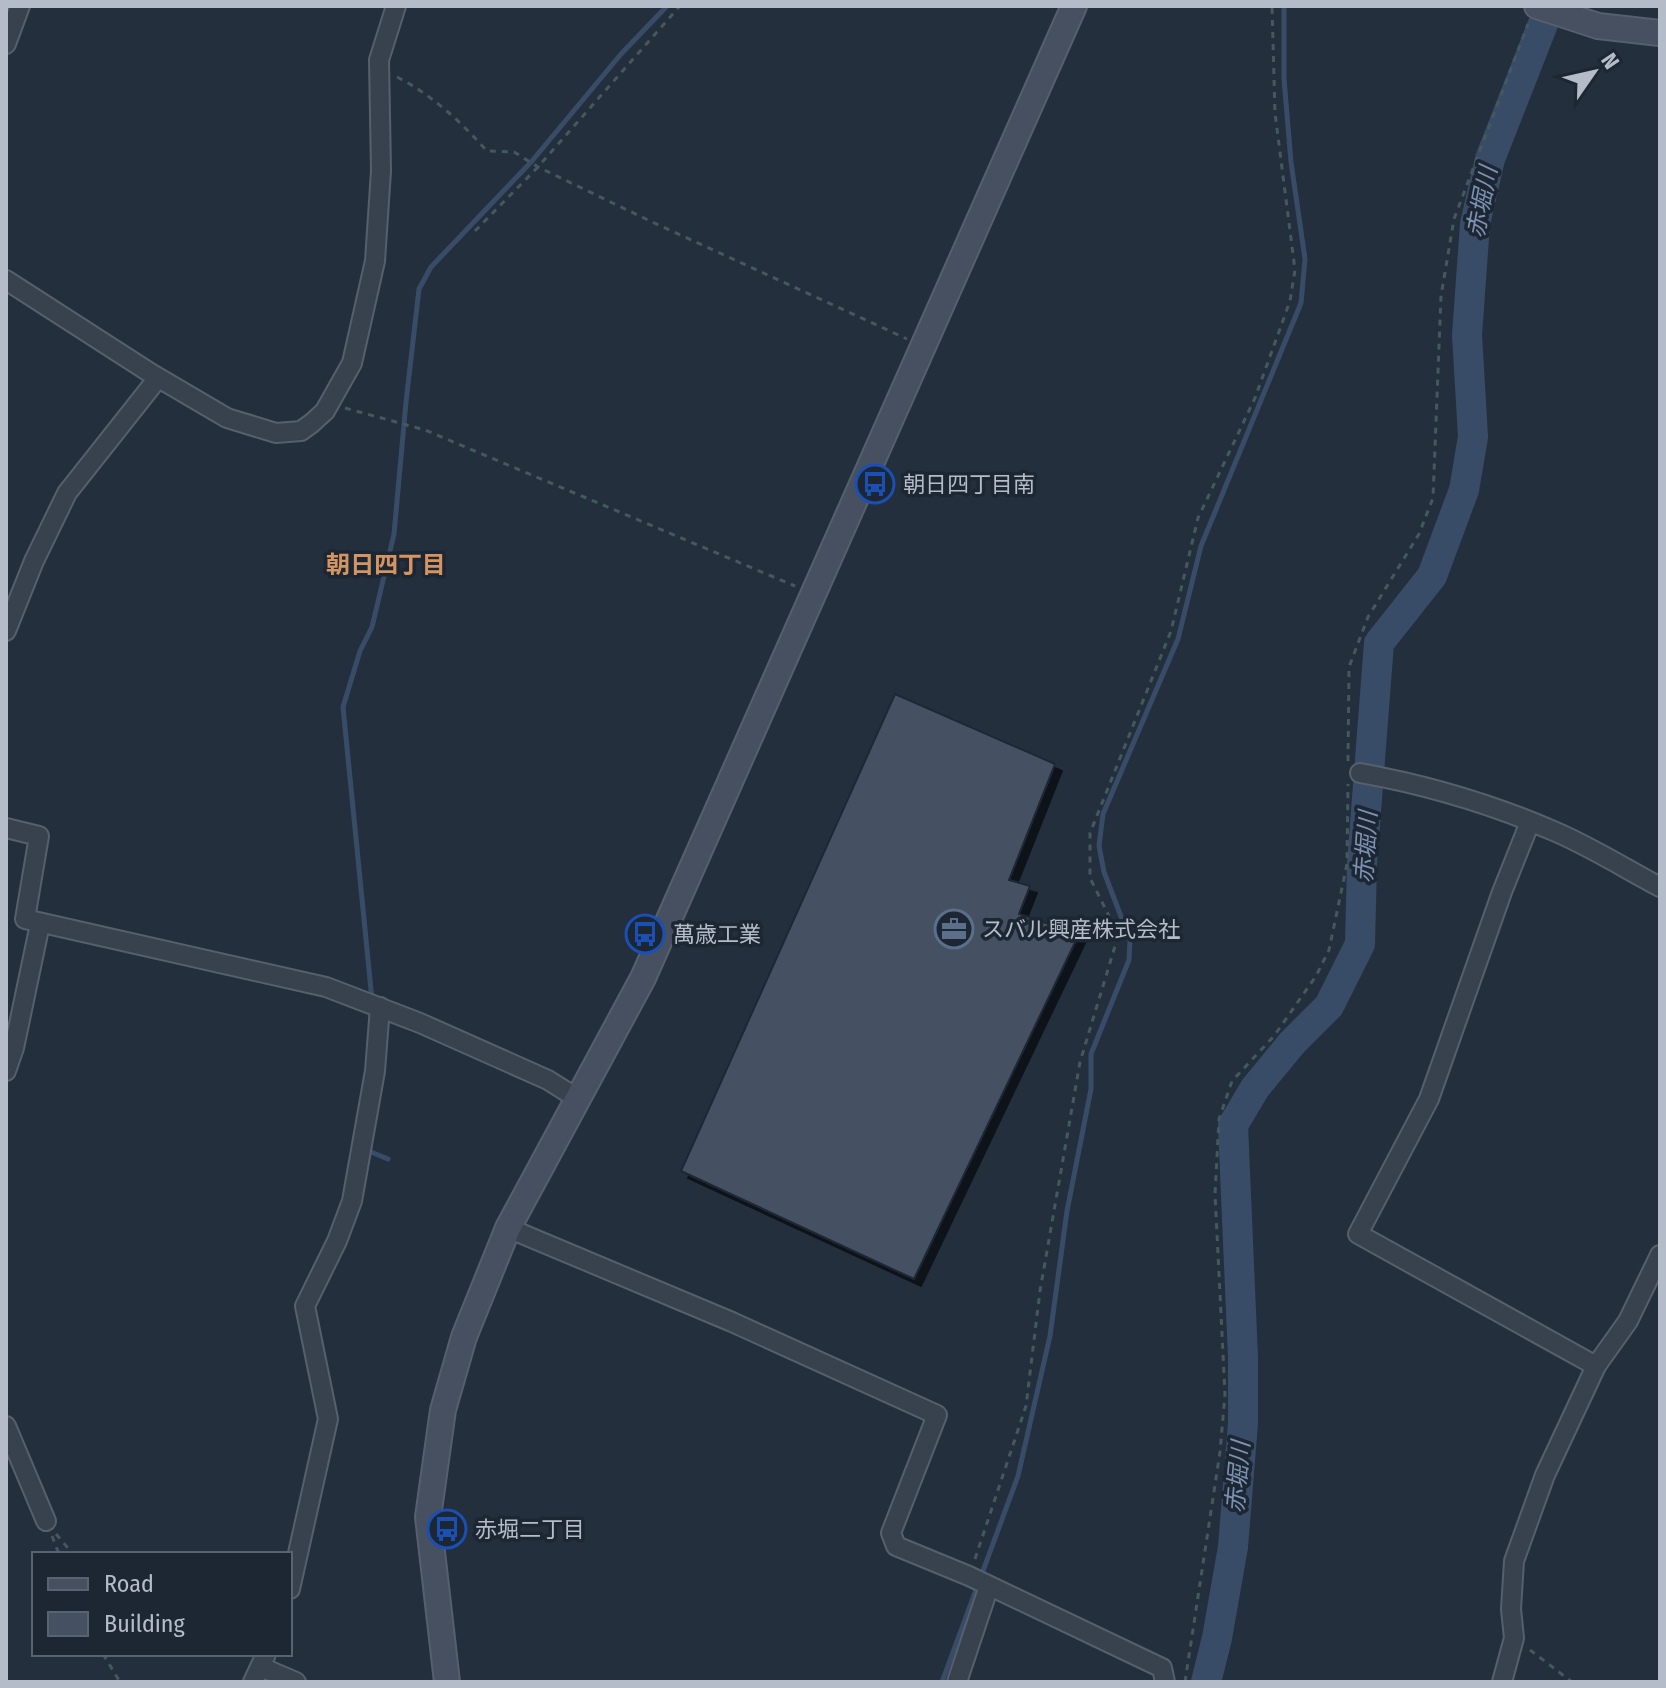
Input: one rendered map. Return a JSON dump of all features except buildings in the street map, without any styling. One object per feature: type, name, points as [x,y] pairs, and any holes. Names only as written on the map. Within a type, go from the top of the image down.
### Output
[{"type":"street","points":[[6,44],[20,6]]},
{"type":"street","points":[[6,280],[158,378],[227,418],[276,433],[301,431],[325,411],[352,363],[375,261],[381,171],[379,60],[396,6]]},
{"type":"street","points":[[447,1682],[428,1517],[443,1410],[464,1337],[508,1228],[643,978],[1074,6]]},
{"type":"street","points":[[1534,13],[1598,26],[1660,33]]},
{"type":"street","points":[[6,631],[34,561],[67,493],[158,378]]},
{"type":"street","points":[[1354,770],[1472,801],[1559,833],[1660,887]]},
{"type":"street","points":[[1530,822],[1429,1099],[1358,1234],[1596,1366]]},
{"type":"street","points":[[6,828],[39,836],[25,919],[326,987],[380,1007],[548,1080],[578,1099]]},
{"type":"street","points":[[6,1071],[14,1048],[40,924]]},
{"type":"street","points":[[292,1580],[328,1419],[305,1306],[352,1201],[375,1071],[380,1007]]},
{"type":"street","points":[[508,1228],[732,1322],[937,1415],[891,1533],[896,1546],[969,1576],[1162,1668],[1165,1682]]},
{"type":"street","points":[[1502,1682],[1514,1638],[1511,1609],[1514,1561],[1545,1475],[1596,1366],[1628,1321],[1660,1255]]},
{"type":"street","points":[[6,1426],[46,1521]]},
{"type":"street","points":[[957,1682],[989,1586]]},
{"type":"street","points":[[260,1668],[296,1682]]},
{"type":"path","points":[[475,231],[538,167],[680,6]]},
{"type":"path","points":[[969,1576],[1026,1406],[1040,1291],[1080,1062],[1116,943],[1112,922],[1090,878],[1090,833],[1171,631],[1198,518],[1255,398],[1290,301],[1295,270],[1275,113],[1272,6]]},
{"type":"path","points":[[1185,1682],[1220,1452],[1225,1394],[1215,1194],[1219,1119],[1232,1081],[1274,1036],[1316,976],[1329,950],[1347,864],[1354,770],[1349,667],[1368,617],[1419,534],[1433,498],[1441,296],[1454,219],[1534,13]]},
{"type":"path","points":[[379,68],[421,89],[462,123],[487,151],[514,152],[538,167],[923,347]]},
{"type":"path","points":[[333,398],[343,407],[425,430],[813,594]]},
{"type":"path","points":[[46,1521],[71,1552]]},
{"type":"path","points":[[1514,1638],[1572,1682]]},
{"type":"path","points":[[104,1656],[120,1682]]},
{"type":"waterway","points":[[372,1000],[343,707],[360,651],[372,627],[394,534],[419,289],[431,267],[532,161],[621,54],[667,6]]},
{"type":"waterway","points":[[942,1682],[1018,1476],[1050,1336],[1067,1211],[1091,1089],[1091,1054],[1129,960],[1130,940],[1104,872],[1099,846],[1103,814],[1178,639],[1201,546],[1301,303],[1305,259],[1291,162],[1284,79],[1284,6]]},
{"type":"waterway","name":"赤堀川","points":[[1206,1682],[1233,1547],[1243,1423],[1233,1125],[1255,1088],[1292,1043],[1329,1006],[1360,944],[1362,863],[1379,643],[1432,576],[1464,490],[1473,437],[1467,335],[1475,224],[1490,159],[1550,6]]},
{"type":"waterway","points":[[366,1150],[388,1159]]},
{"type":"place","name":"朝日四丁目南","points":[[875,484]]},
{"type":"place","name":"スバル興産株式会社","points":[[954,929]]},
{"type":"place","name":"萬歳工業","points":[[645,934]]},
{"type":"place","name":"赤堀二丁目","points":[[447,1529]]},
{"type":"district","name":"朝日四丁目","points":[[386,565]]}]
